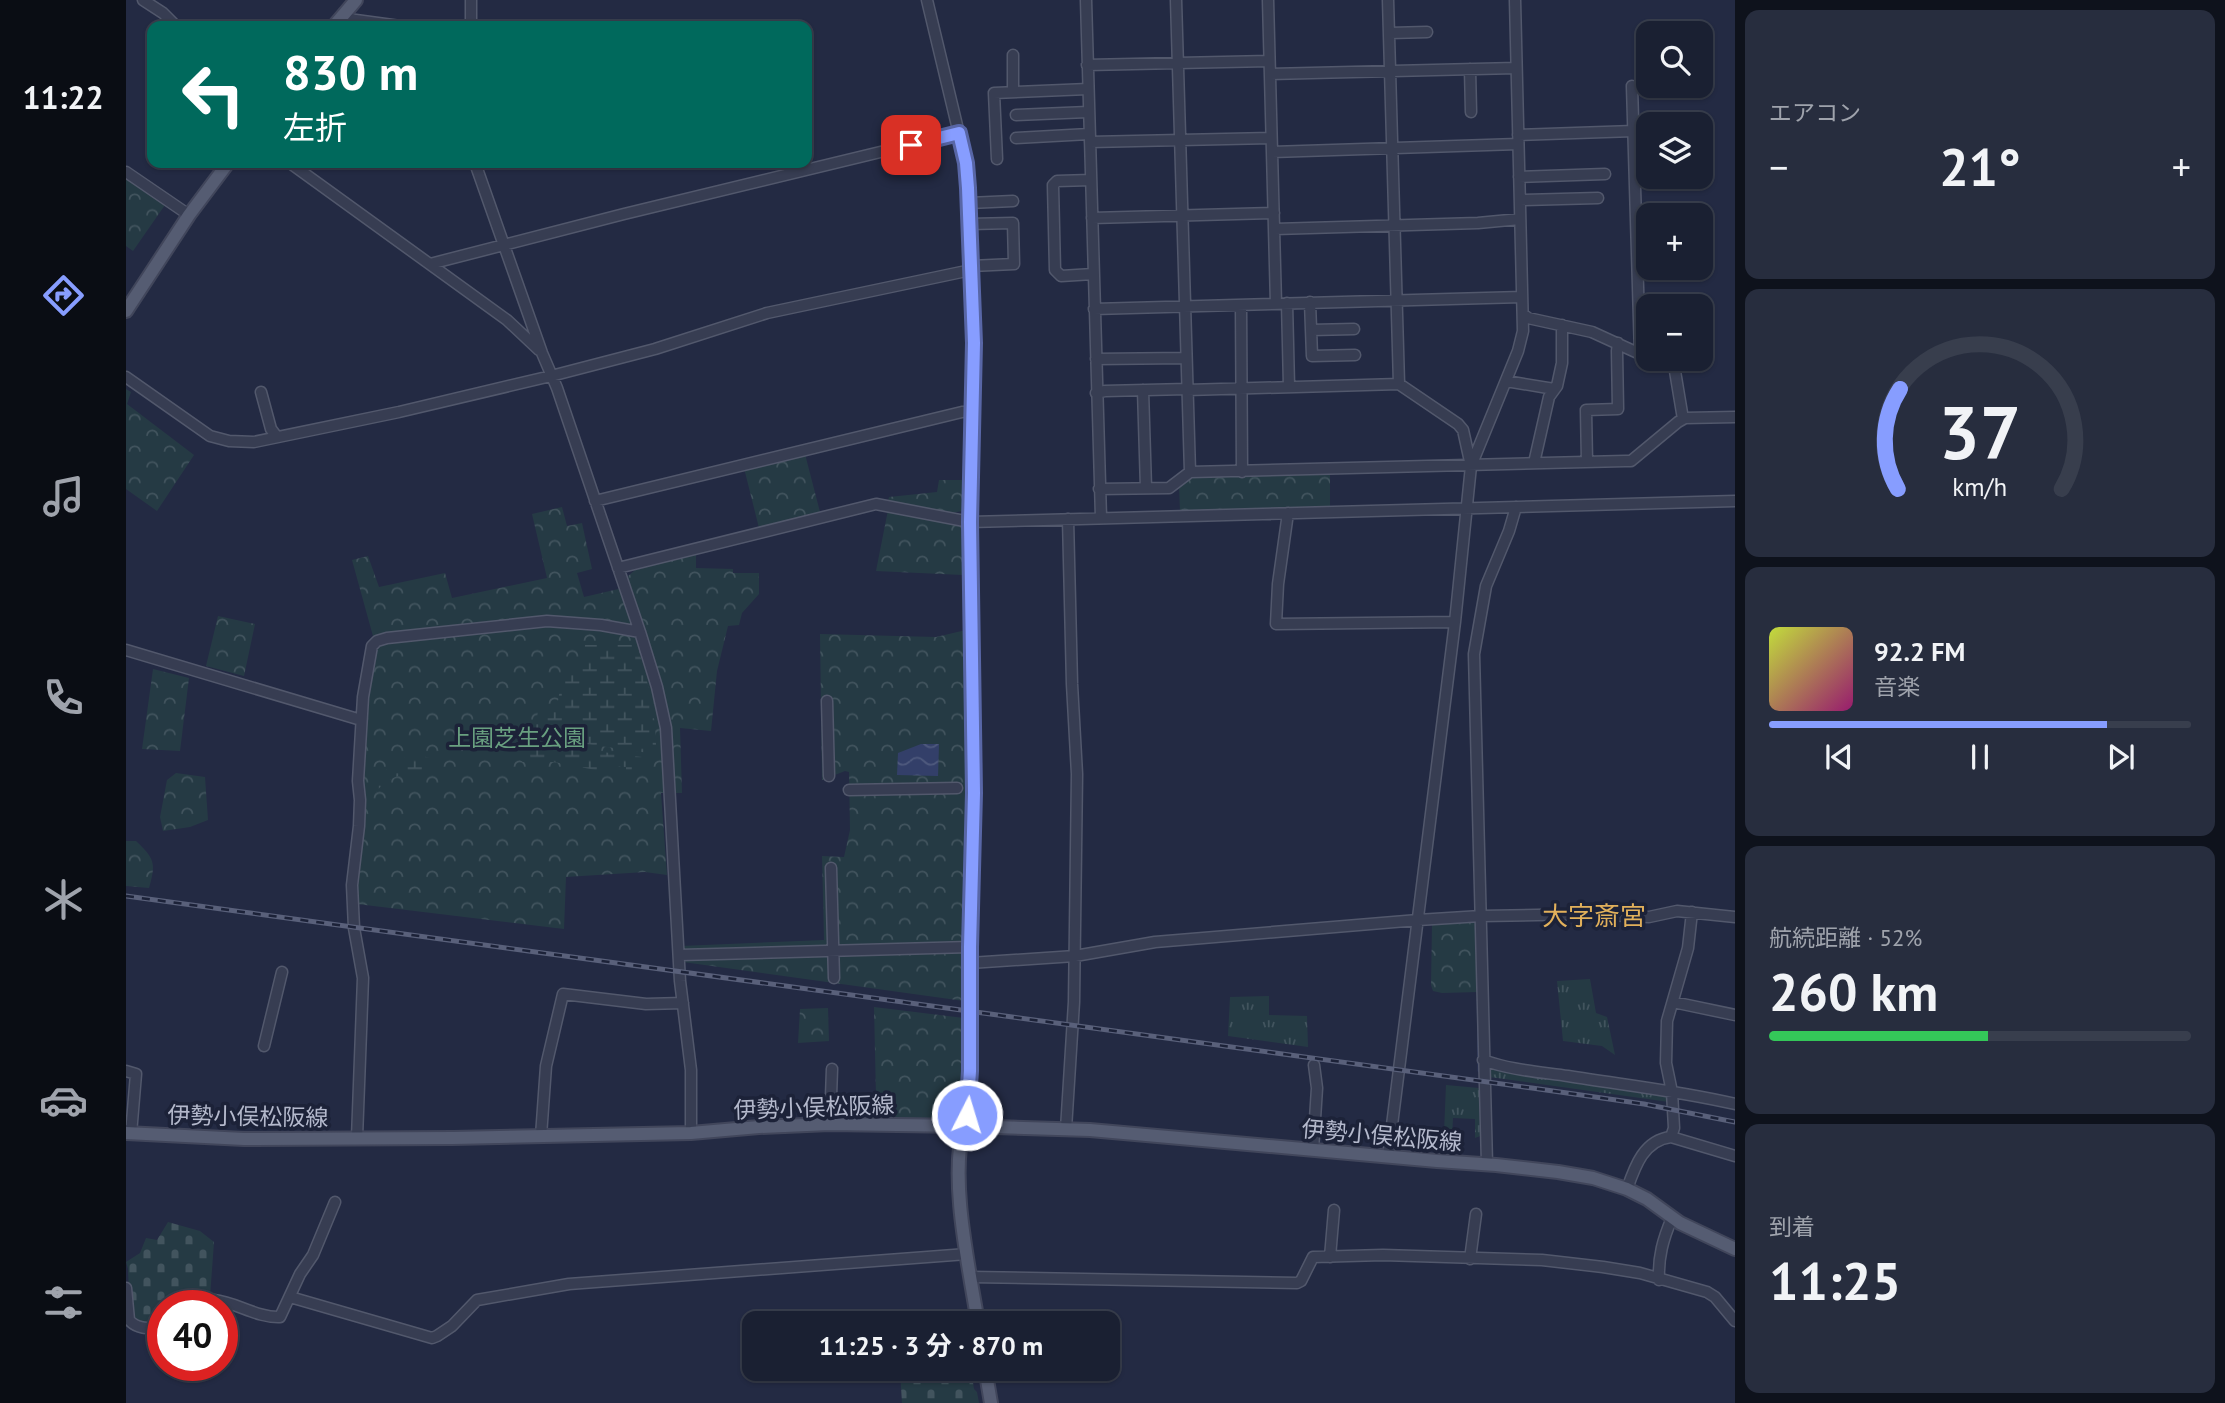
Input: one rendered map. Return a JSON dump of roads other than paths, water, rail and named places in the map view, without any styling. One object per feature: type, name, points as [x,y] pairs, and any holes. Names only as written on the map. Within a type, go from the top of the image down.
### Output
[{"type":"main road","points":[[338,21],[356,0]]},
{"type":"main road","points":[[126,311],[189,215],[224,168]]},
{"type":"main road","name":"伊勢小俣松阪線","points":[[128,1134],[244,1139],[541,1136],[691,1133],[830,1124],[1066,1129],[1487,1164],[1593,1178],[1627,1189],[1647,1199],[1672,1218],[1735,1249]]},
{"type":"main road","points":[[964,1126],[958,1156],[967,1254],[976,1311]]},
{"type":"main road","points":[[987,1381],[991,1403]]},
{"type":"street","points":[[143,0],[171,21]]},
{"type":"street","points":[[471,0],[471,21]]},
{"type":"street","points":[[927,0],[966,163],[974,343],[970,522],[974,793],[970,1071],[964,1126]]},
{"type":"street","points":[[1086,0],[1101,518]]},
{"type":"street","points":[[1177,0],[1190,472]]},
{"type":"street","points":[[1268,0],[1274,213],[1289,386]]},
{"type":"street","points":[[1388,0],[1399,384]]},
{"type":"street","points":[[1471,466],[1522,339],[1515,0]]},
{"type":"street","points":[[1390,33],[1427,32]]},
{"type":"street","points":[[1013,55],[1013,92]]},
{"type":"street","points":[[1087,65],[1269,61]]},
{"type":"street","points":[[1270,75],[1516,68]]},
{"type":"street","points":[[1470,69],[1471,112]]},
{"type":"street","points":[[1632,86],[1641,294]]},
{"type":"street","points":[[997,159],[994,93],[1088,89]]},
{"type":"street","points":[[1016,115],[1088,111]]},
{"type":"street","points":[[1272,152],[1392,148],[1634,131]]},
{"type":"street","points":[[430,264],[959,133]]},
{"type":"street","points":[[1016,138],[1272,138]]},
{"type":"street","points":[[297,168],[513,325],[542,353]]},
{"type":"street","points":[[477,168],[595,501],[657,687],[666,728],[680,981],[691,1070],[691,1133]]},
{"type":"street","points":[[126,172],[189,215]]},
{"type":"street","points":[[1519,177],[1605,174]]},
{"type":"street","points":[[1091,180],[1057,181],[1053,185],[1055,270],[1061,276],[1093,274]]},
{"type":"street","points":[[1520,200],[1598,198]]},
{"type":"street","points":[[969,203],[1013,201]]},
{"type":"street","points":[[1092,218],[1274,213]]},
{"type":"street","points":[[1275,229],[1478,223],[1520,219]]},
{"type":"street","points":[[126,377],[210,436],[238,442],[254,442],[399,412],[551,376],[655,349],[767,313],[971,268],[1014,264],[1013,223],[970,224]]},
{"type":"street","points":[[1094,309],[1522,297]]},
{"type":"street","points":[[1310,303],[1312,356],[1355,355]]},
{"type":"street","points":[[1241,305],[1242,472]]},
{"type":"street","points":[[1523,314],[1592,332],[1636,351]]},
{"type":"street","points":[[1534,464],[1549,397],[1557,386],[1562,363],[1562,325]]},
{"type":"street","points":[[1311,330],[1354,329]]},
{"type":"street","points":[[1587,462],[1586,410],[1618,409],[1618,343]]},
{"type":"street","points":[[1096,359],[1185,358]]},
{"type":"street","points":[[1674,371],[1683,419]]},
{"type":"street","points":[[1506,381],[1554,389]]},
{"type":"street","points":[[1096,393],[1399,384],[1463,430],[1471,466],[1468,509],[1388,1157]]},
{"type":"street","points":[[1143,390],[1146,488]]},
{"type":"street","points":[[261,392],[271,429],[277,437]]},
{"type":"street","points":[[595,501],[973,411]]},
{"type":"street","points":[[1099,489],[1169,488],[1190,472],[1631,460],[1683,419],[1735,417]]},
{"type":"street","points":[[618,568],[877,504],[970,522],[1735,501]]},
{"type":"street","points":[[1487,1164],[1474,649],[1486,586],[1516,507]]},
{"type":"street","points":[[1288,513],[1278,584],[1276,624],[1455,622]]},
{"type":"street","points":[[1066,1129],[1074,1002],[1077,774],[1072,684],[1069,519]]},
{"type":"street","points":[[357,1138],[363,978],[354,928],[352,885],[359,826],[361,720],[372,646],[387,638],[547,621],[601,625],[640,632]]},
{"type":"street","points":[[126,650],[361,720]]},
{"type":"street","points":[[827,701],[829,776]]},
{"type":"street","points":[[849,790],[957,788]]},
{"type":"street","points":[[831,868],[834,978]]},
{"type":"street","points":[[970,963],[1075,956],[1155,942],[1481,916],[1648,917],[1677,911],[1735,917]]},
{"type":"street","points":[[1671,1137],[1674,1128],[1672,1092],[1666,1063],[1667,1020],[1688,948],[1692,912]]},
{"type":"street","points":[[680,955],[970,947]]},
{"type":"street","points":[[264,1046],[282,972]]},
{"type":"street","points":[[541,1136],[546,1066],[563,994],[646,1004],[683,1003]]},
{"type":"street","points":[[1672,1002],[1735,1015]]},
{"type":"street","points":[[1483,1060],[1540,1072],[1682,1092],[1735,1104]]},
{"type":"street","points":[[1313,1150],[1317,1088],[1314,1065]]},
{"type":"street","points":[[830,1124],[832,1069]]},
{"type":"street","points":[[126,1071],[136,1073],[128,1134]]},
{"type":"street","points":[[1627,1189],[1633,1171],[1653,1142],[1671,1137],[1735,1156]]},
{"type":"street","points":[[238,1307],[270,1318],[280,1317],[300,1274],[313,1255],[335,1202]]},
{"type":"street","points":[[1330,1257],[1334,1210]]},
{"type":"street","points":[[1470,1259],[1476,1214]]},
{"type":"street","points":[[1659,1280],[1658,1260],[1662,1241],[1672,1218]]},
{"type":"street","points":[[290,1297],[432,1338],[452,1326],[477,1300],[569,1284],[967,1254]]},
{"type":"street","points":[[971,1277],[1297,1283],[1301,1281],[1313,1258],[1383,1255],[1542,1260],[1640,1273],[1707,1292],[1715,1297],[1735,1321]]},
{"type":"street","points":[[126,1288],[129,1320],[132,1324],[147,1328]]},
{"type":"water","points":[[921,744],[939,744],[938,776],[897,775],[898,753]]},
{"type":"waterway","points":[[1478,999],[1479,1071]]},
{"type":"railway","points":[[126,896],[1532,1088],[1644,1104],[1735,1122]]},
{"type":"district","name":"大字斎宮","points":[[1594,915]]},
{"type":"park label","name":"上園芝生公園","points":[[517,737]]}]
